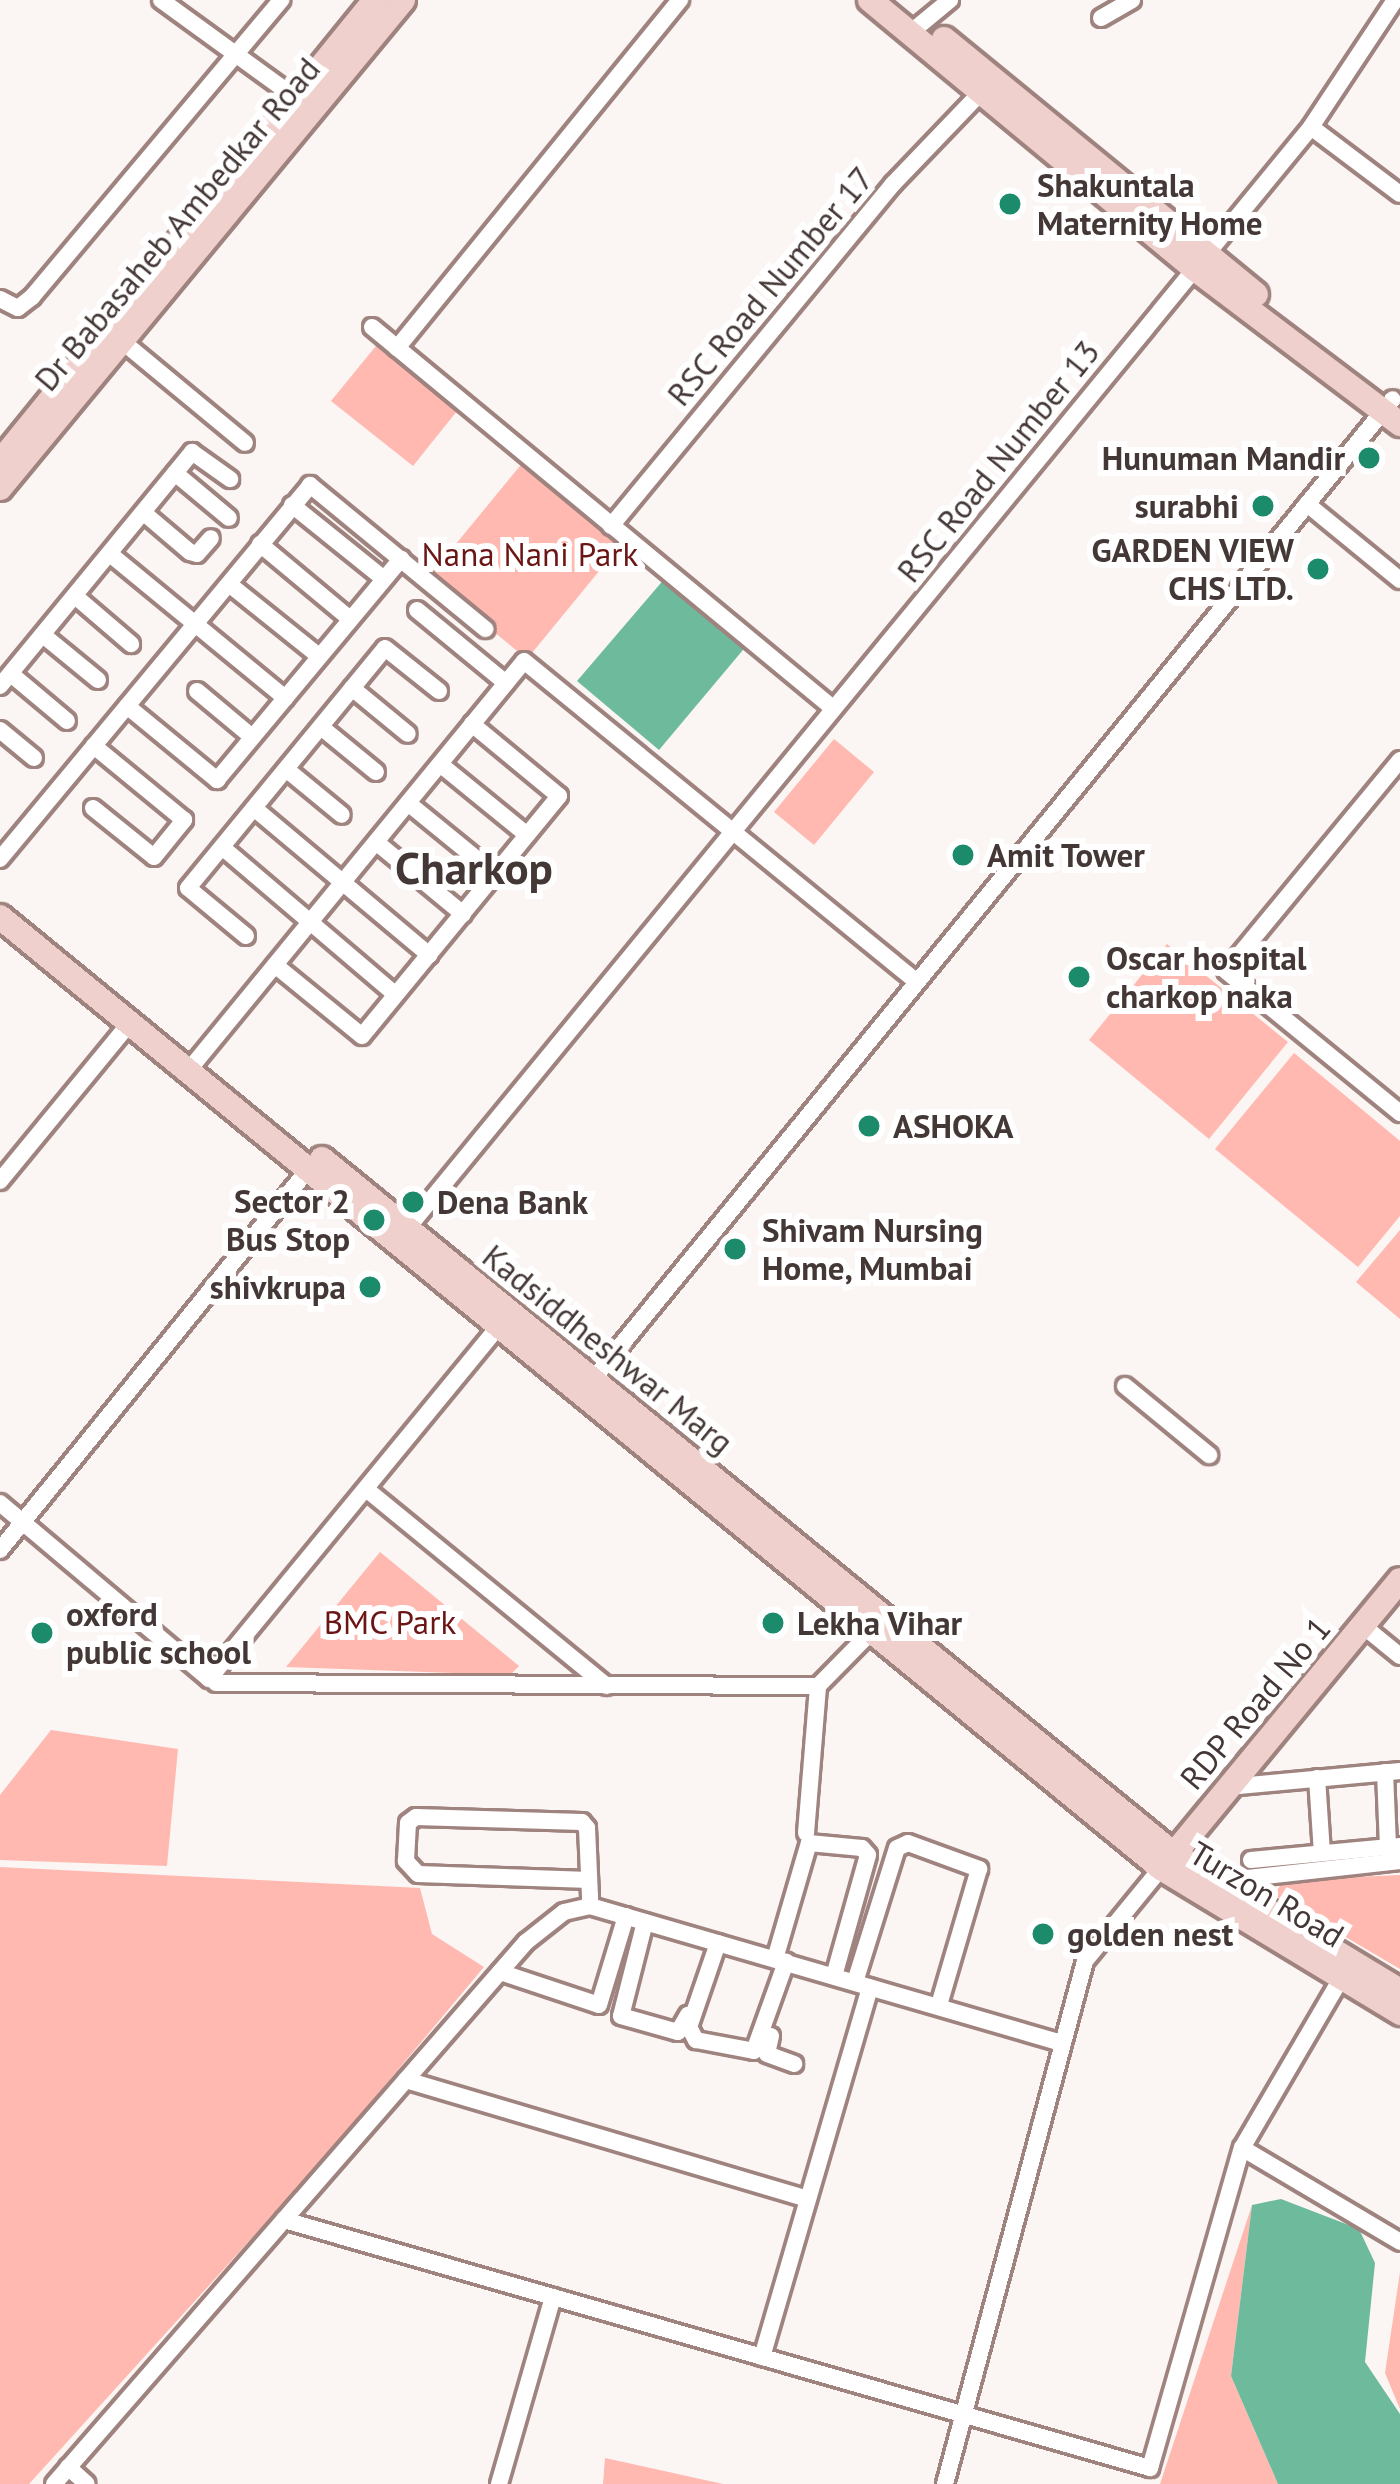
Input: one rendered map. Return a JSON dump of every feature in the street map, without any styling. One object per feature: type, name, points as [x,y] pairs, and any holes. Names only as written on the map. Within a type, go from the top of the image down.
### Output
[{"type":"street","points":[[161,0],[232,59],[307,107]]},
{"type":"street","points":[[0,299],[18,308],[32,297],[281,0]]},
{"type":"street","name":"Dr Babasaheb Ambedkar Road","points":[[0,488],[29,439],[307,107],[376,9],[403,0]]},
{"type":"street","points":[[397,348],[680,0]]},
{"type":"street","points":[[587,1386],[1307,504],[1395,409],[1200,262],[915,26],[869,0]]},
{"type":"street","points":[[895,0],[915,26]]},
{"type":"street","points":[[915,26],[950,0]]},
{"type":"street","points":[[1101,18],[1132,0]]},
{"type":"street","name":"RSC Road Number 13","points":[[402,1235],[1311,127],[1395,0]]},
{"type":"street","name":"RSC Road Number 17","points":[[610,526],[893,184],[988,85]]},
{"type":"street","points":[[1311,127],[1400,194]]},
{"type":"street","points":[[372,327],[834,709]]},
{"type":"street","points":[[115,334],[245,442]]},
{"type":"street","name":"Dr Babasaheb Ambedkar Road","points":[[0,462],[29,439]]},
{"type":"street","points":[[67,721],[5,680],[195,451],[230,479]]},
{"type":"street","points":[[175,473],[229,518]]},
{"type":"street","points":[[0,859],[310,484],[485,629]]},
{"type":"street","points":[[1307,504],[1400,580]]},
{"type":"street","points":[[292,506],[384,580]]},
{"type":"street","points":[[144,513],[190,552],[211,538]]},
{"type":"street","points":[[260,544],[350,619]]},
{"type":"street","points":[[110,554],[285,698]]},
{"type":"street","points":[[127,706],[217,781],[401,560]]},
{"type":"street","points":[[229,584],[320,656]]},
{"type":"street","points":[[75,596],[131,644]]},
{"type":"street","points":[[417,610],[506,683]]},
{"type":"street","points":[[44,634],[98,680]]},
{"type":"street","points":[[246,936],[188,888],[385,648],[439,691]]},
{"type":"street","points":[[194,1065],[524,661],[916,982]]},
{"type":"street","points":[[352,688],[408,734]]},
{"type":"street","points":[[197,691],[252,737]]},
{"type":"street","points":[[275,965],[362,1036],[463,914],[559,796],[472,724]]},
{"type":"street","points":[[321,727],[376,772]]},
{"type":"street","points":[[0,730],[34,758]]},
{"type":"street","points":[[93,808],[154,857],[184,820],[94,746]]},
{"type":"street","points":[[1400,760],[1226,971],[1400,1113]]},
{"type":"street","points":[[440,764],[527,835]]},
{"type":"street","points":[[286,769],[343,815]]},
{"type":"street","points":[[408,803],[495,874]]},
{"type":"street","points":[[254,808],[429,955]]},
{"type":"street","points":[[376,842],[463,914]]},
{"type":"street","points":[[222,847],[396,995]]},
{"type":"street","name":"Kadsiddheshwar Marg","points":[[0,896],[194,1065],[1168,1861]]},
{"type":"street","name":"Kadsiddheshwar Marg","points":[[0,916],[130,1023],[194,1065]]},
{"type":"street","points":[[0,1181],[130,1023]]},
{"type":"street","points":[[0,1550],[314,1163]]},
{"type":"street","points":[[0,1503],[209,1679],[505,1319]]},
{"type":"street","name":"Kadsiddheshwar Marg","points":[[587,1386],[872,1631],[1168,1861]]},
{"type":"street","points":[[1125,1387],[1209,1455]]},
{"type":"street","points":[[366,1489],[608,1686]]},
{"type":"street","name":"RDP Road No 1","points":[[1168,1861],[1400,1580]]},
{"type":"street","points":[[1362,1625],[1400,1656]]},
{"type":"street","points":[[806,1833],[818,1686],[872,1631]]},
{"type":"street","points":[[216,1683],[818,1686]]},
{"type":"street","points":[[1228,1787],[1393,1771],[1396,1851]]},
{"type":"street","points":[[1317,1778],[1322,1853]]},
{"type":"street","points":[[589,1880],[418,1874],[406,1861],[409,1823],[416,1817],[574,1819],[586,1828],[589,1880],[590,1906]]},
{"type":"street","points":[[794,2064],[767,2051],[809,1843],[862,1848],[867,1859],[834,1976]]},
{"type":"street","points":[[762,2357],[808,2199],[897,1848],[908,1843],[979,1869],[939,2005]]},
{"type":"street","points":[[1251,1860],[1396,1851]]},
{"type":"street","points":[[1219,1882],[1396,1851]]},
{"type":"street","points":[[945,2484],[1085,1960],[1168,1861]]},
{"type":"street","name":"Turzon Road","points":[[1168,1861],[1219,1882],[1400,2013]]},
{"type":"street","name":"Turzon Road","points":[[1168,1861],[1346,1970],[1400,1991]]},
{"type":"street","points":[[54,2484],[500,1972],[564,1912],[590,1906],[1063,2043]]},
{"type":"street","points":[[500,1972],[599,2006],[626,1916]]},
{"type":"street","points":[[645,1922],[623,2018],[682,2031],[715,1942]]},
{"type":"street","points":[[715,1942],[689,2027],[696,2039],[754,2051],[785,1962]]},
{"type":"street","points":[[284,2220],[1150,2468],[1242,2148],[1346,1970]]},
{"type":"street","points":[[406,2080],[808,2199]]},
{"type":"street","points":[[1242,2148],[1400,2242]]},
{"type":"street","points":[[499,2484],[553,2296]]},
{"type":"street","points":[[68,2468],[87,2484]]},
{"type":"green space","points":[[380,341],[461,406],[413,466],[331,401]]},
{"type":"green space","name":"Nana Nani Park","points":[[533,450],[632,531],[527,659],[428,578]]},
{"type":"green space","points":[[834,739],[874,772],[814,845],[774,812]]},
{"type":"green space","points":[[1167,944],[1288,1042],[1209,1139],[1089,1040]]},
{"type":"green space","points":[[1294,1053],[1400,1141],[1400,1216],[1358,1267],[1215,1149]]},
{"type":"green space","points":[[1400,1230],[1400,1319],[1356,1282]]},
{"type":"green space","name":"BMC Park","points":[[380,1552],[519,1666],[510,1675],[286,1667]]},
{"type":"green space","points":[[51,1730],[178,1749],[167,1866],[0,1860],[0,1795]]},
{"type":"green space","points":[[0,1867],[420,1888],[432,1934],[484,1967],[320,2163],[29,2484],[0,2484]]},
{"type":"green space","points":[[1400,1875],[1400,1969],[1274,1895],[1284,1880]]},
{"type":"green space","points":[[1252,2205],[1231,2376],[1278,2484],[1160,2484]]},
{"type":"green space","points":[[1400,2272],[1400,2409],[1385,2373]]},
{"type":"green space","points":[[605,2458],[723,2484],[603,2484]]},
{"type":"shaded area","points":[[672,570],[753,638],[659,750],[577,681]]},
{"type":"shaded area","points":[[1281,2199],[1359,2229],[1375,2263],[1365,2362],[1400,2414],[1400,2484],[1278,2484],[1231,2376],[1252,2205]]},
{"type":"place","name":"Shakuntala Maternity Home","points":[[1010,204]]},
{"type":"place","name":"Hunuman Mandir","points":[[1369,458]]},
{"type":"place","name":"surabhi","points":[[1263,506]]},
{"type":"place","name":"GARDEN VIEW CHS LTD.","points":[[1318,569]]},
{"type":"place","name":"Amit Tower","points":[[963,855]]},
{"type":"place","name":"Oscar hospital charkop naka","points":[[1079,977]]},
{"type":"place","name":"ASHOKA","points":[[869,1126]]},
{"type":"place","name":"Dena Bank","points":[[413,1202]]},
{"type":"place","name":"Sector 2 Bus Stop","points":[[374,1220]]},
{"type":"place","name":"Shivam Nursing Home, Mumbai","points":[[735,1249]]},
{"type":"place","name":"shivkrupa","points":[[370,1287]]},
{"type":"place","name":"Lekha Vihar","points":[[773,1623]]},
{"type":"place","name":"oxford public school","points":[[42,1633]]},
{"type":"place","name":"golden nest","points":[[1043,1934]]},
{"type":"district","name":"Charkop","points":[[474,868]]}]
